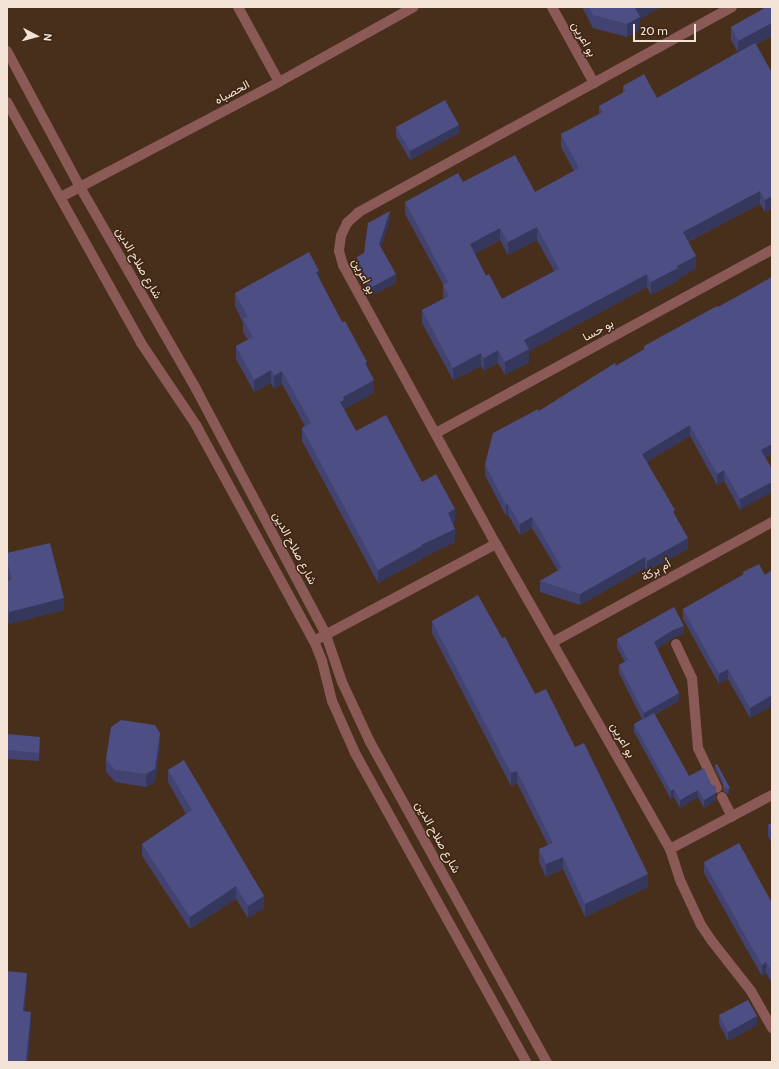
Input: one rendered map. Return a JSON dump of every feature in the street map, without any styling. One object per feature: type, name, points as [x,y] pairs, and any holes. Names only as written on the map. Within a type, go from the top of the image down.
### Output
[{"type":"street","points":[[238,7],[278,82]]},
{"type":"street","name":"الحصباه","points":[[61,197],[278,82],[414,7]]},
{"type":"street","name":"بو اعرين","points":[[552,7],[594,83]]},
{"type":"street","name":"بو اعرين","points":[[732,7],[358,213],[347,223],[340,236],[339,251],[343,265],[496,544],[670,849],[684,889],[701,925],[751,991],[772,1028]]},
{"type":"street","name":"شارع صلاح الدين","points":[[7,51],[80,187],[196,389],[326,635],[342,682],[357,718],[548,1062]]},
{"type":"street","points":[[7,102],[141,343],[196,425],[314,642],[322,661],[332,701],[355,753],[526,1062]]},
{"type":"street","name":"بو حسا","points":[[436,433],[772,250]]},
{"type":"street","name":"أم بركة","points":[[553,642],[772,522]]},
{"type":"street","points":[[314,642],[496,544]]},
{"type":"street","points":[[676,644],[692,678],[698,748],[732,818]]},
{"type":"street","points":[[670,849],[732,818],[772,795]]},
{"type":"building","points":[[589,7],[638,7],[635,8],[640,17],[627,24],[593,15]]},
{"type":"building","points":[[766,7],[772,7],[772,23],[738,41],[731,27]]},
{"type":"building","points":[[755,43],[772,73],[772,196],[765,200],[760,191],[683,232],[696,256],[677,266],[678,268],[651,282],[647,274],[524,340],[529,349],[505,362],[498,350],[484,358],[481,353],[453,368],[422,310],[449,296],[443,285],[448,282],[405,202],[458,173],[463,182],[515,155],[535,192],[579,168],[561,134],[603,112],[599,106],[626,91],[623,86],[644,74],[657,98]],"holes":[[[537,227],[559,269],[502,299],[489,274],[486,276],[470,244],[500,228],[508,242]]]},
{"type":"building","points":[[445,100],[459,125],[410,151],[396,127]]},
{"type":"building","points":[[390,211],[379,244],[396,274],[372,287],[357,257],[364,253],[368,223]]},
{"type":"building","points":[[309,252],[319,271],[316,272],[342,322],[345,321],[367,362],[365,363],[374,380],[343,397],[344,400],[340,402],[356,431],[386,415],[422,482],[436,474],[455,509],[448,513],[455,529],[421,545],[422,546],[378,570],[302,428],[311,423],[282,371],[274,376],[271,370],[254,380],[236,346],[253,337],[243,319],[248,317],[235,293]]},
{"type":"building","points":[[772,277],[772,444],[761,450],[772,469],[772,482],[740,499],[724,470],[717,474],[690,425],[642,454],[675,510],[673,512],[688,538],[647,561],[645,557],[580,594],[540,581],[562,568],[532,517],[520,524],[508,504],[506,505],[485,464],[493,433],[538,409],[539,411],[615,363],[616,366],[645,349],[644,346]]},
{"type":"building","points":[[50,543],[64,598],[9,612],[7,604],[7,581],[12,580],[7,561],[7,553]]},
{"type":"building","points":[[759,564],[765,575],[772,570],[772,695],[750,708],[728,669],[719,674],[683,609],[744,574],[743,572]]},
{"type":"building","points":[[478,595],[502,638],[505,637],[535,694],[546,689],[575,747],[584,743],[648,874],[585,904],[563,857],[546,864],[539,849],[553,843],[517,771],[511,773],[432,621]]},
{"type":"building","points":[[674,607],[684,626],[673,630],[654,642],[679,693],[644,713],[619,665],[628,660],[617,639]]},
{"type":"building","points":[[654,713],[689,776],[704,768],[711,784],[716,787],[716,793],[704,800],[698,790],[680,800],[674,789],[671,791],[634,724]]},
{"type":"building","points":[[121,720],[155,725],[160,733],[155,769],[146,774],[115,770],[106,759],[111,727]]},
{"type":"building","points":[[7,734],[40,737],[39,753],[7,750]]},
{"type":"building","points":[[184,760],[264,896],[248,906],[236,886],[190,917],[142,844],[192,810],[168,770]]},
{"type":"building","points":[[717,764],[730,788],[728,789],[723,786],[723,781],[715,765]]},
{"type":"building","points":[[772,823],[772,833],[768,825]]},
{"type":"building","points":[[739,843],[772,903],[772,972],[766,962],[762,965],[704,862]]},
{"type":"building","points":[[7,971],[27,973],[23,1011],[31,1012],[26,1062],[7,1062]]},
{"type":"building","points":[[748,1000],[757,1016],[728,1032],[719,1015]]}]
